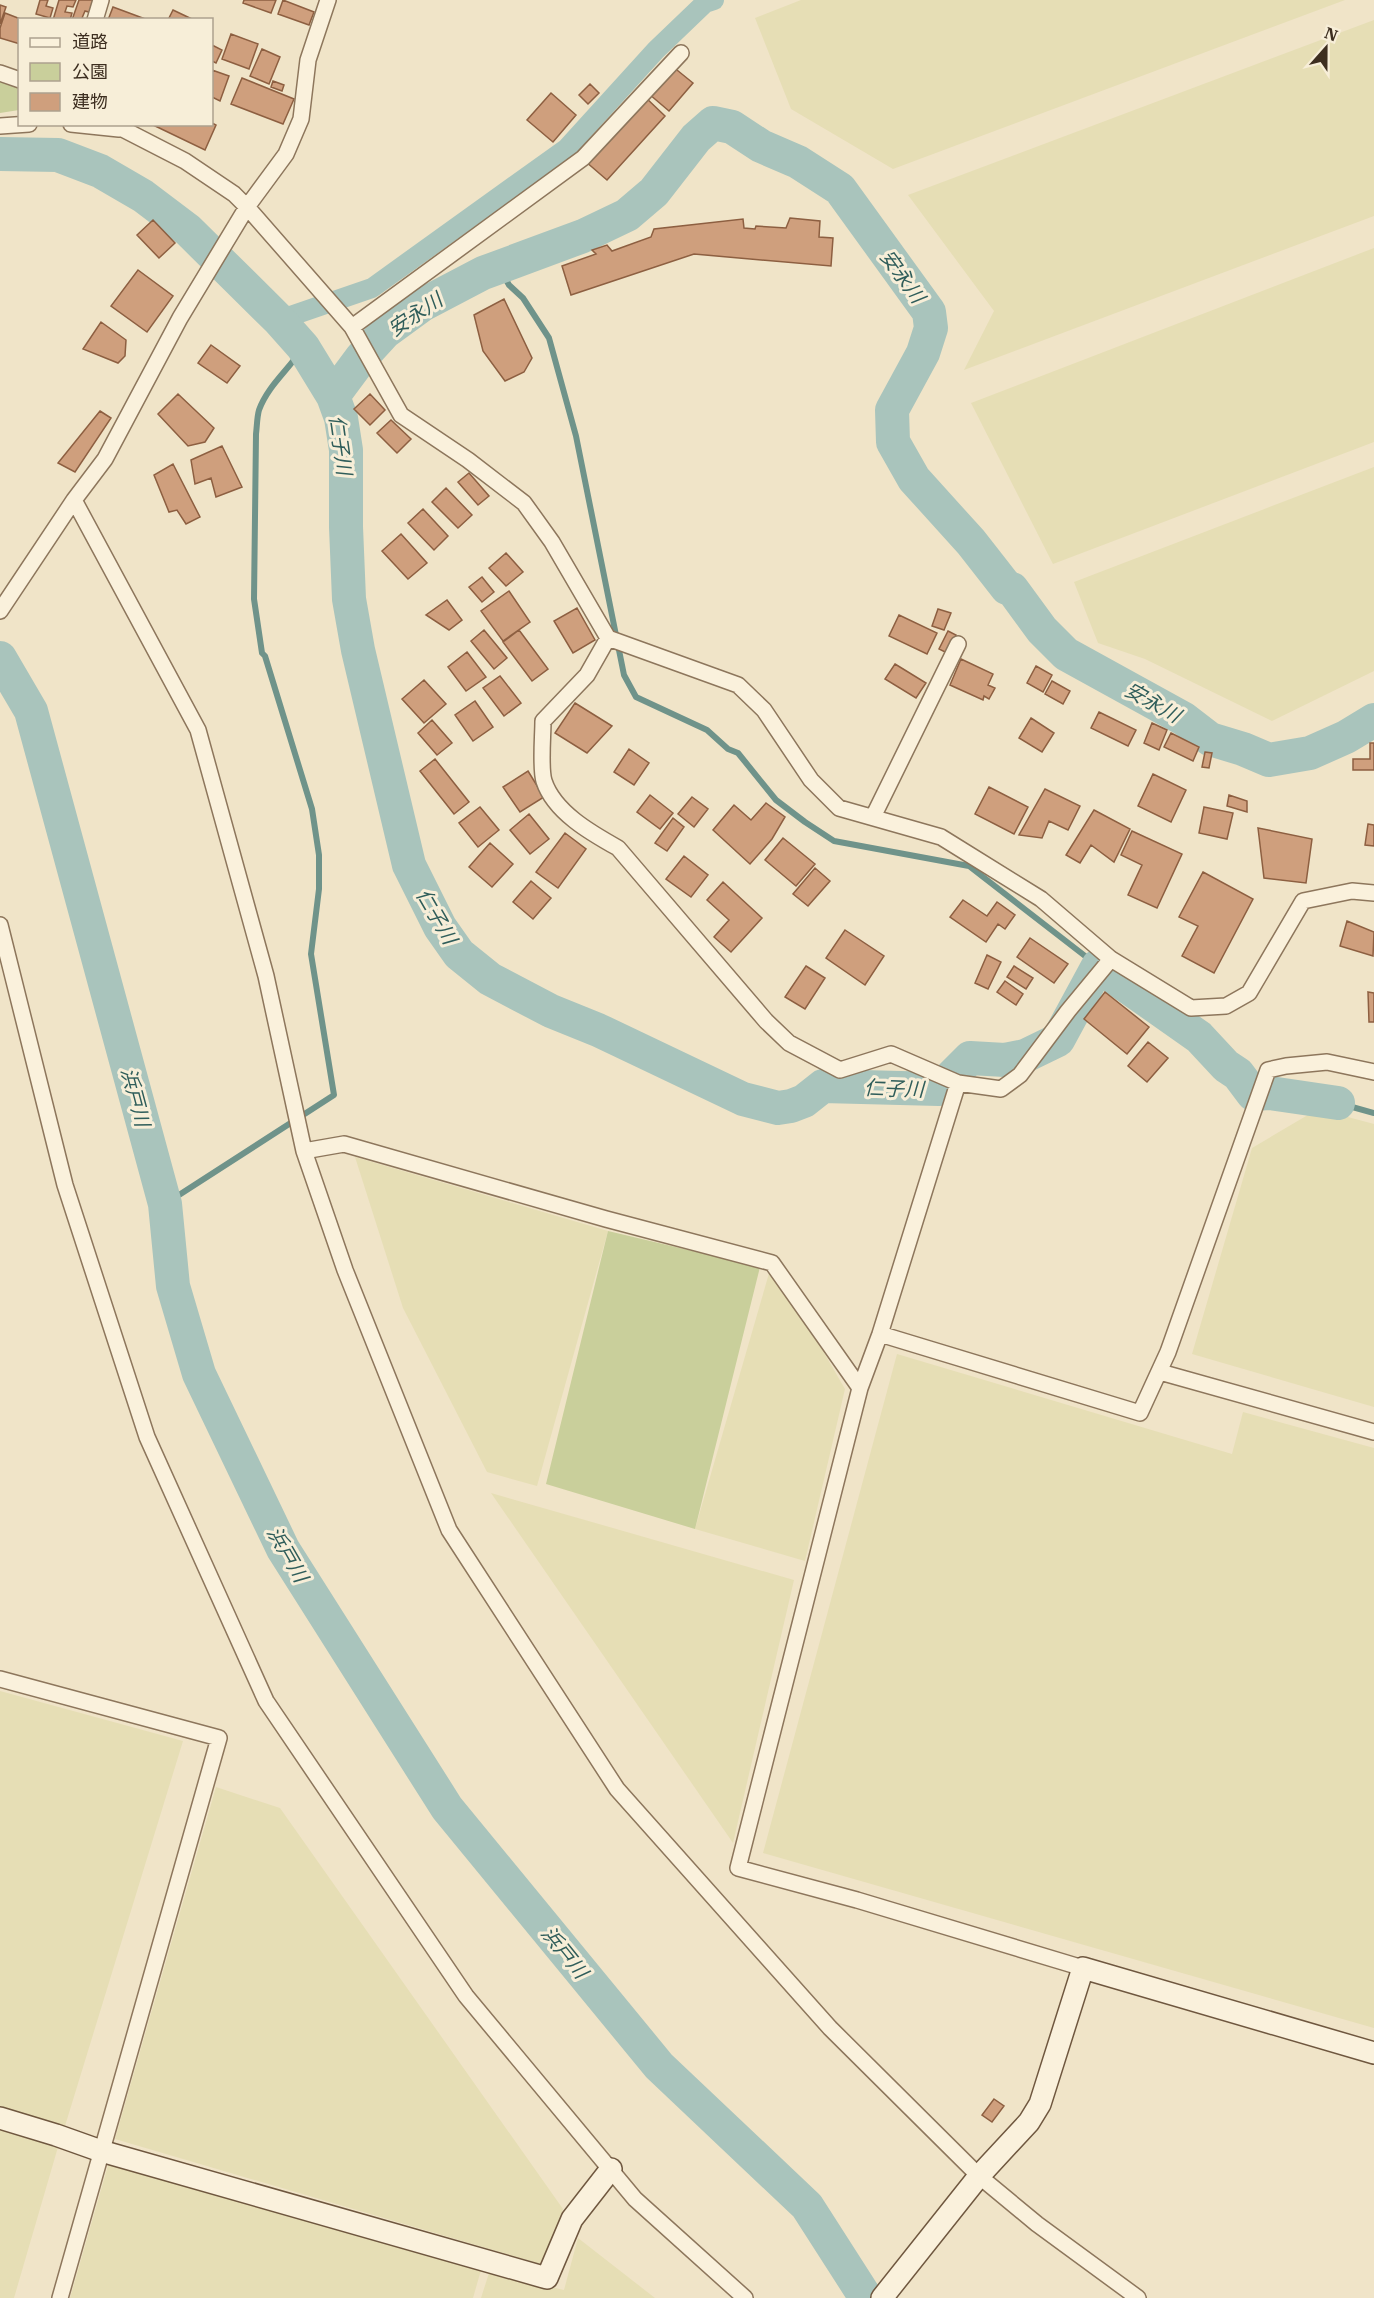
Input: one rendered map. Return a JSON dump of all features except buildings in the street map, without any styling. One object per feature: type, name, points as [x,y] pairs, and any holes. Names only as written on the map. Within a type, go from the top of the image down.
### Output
[{"type":"street","points":[[96,18],[101,0]]},
{"type":"street","points":[[0,611],[74,500],[105,459],[180,318],[247,207],[286,154],[301,119],[308,60],[328,0]]},
{"type":"street","points":[[352,327],[583,158],[681,52]]},
{"type":"street","points":[[0,73],[18,79]]},
{"type":"street","points":[[0,126],[18,125]]},
{"type":"street","points":[[101,126],[116,127],[185,161],[234,194],[352,327],[401,415],[468,460],[524,503],[552,542],[608,638],[738,685],[764,710],[811,780],[839,808],[941,837],[1041,899],[1111,959],[1191,1008],[1226,1006],[1249,993],[1304,901],[1352,891],[1374,893]]},
{"type":"street","points":[[74,500],[198,730],[266,976],[304,1151],[345,1270],[449,1530],[617,1789],[830,2028],[979,2176],[1037,2224],[1138,2298]]},
{"type":"street","points":[[608,638],[587,675],[543,721],[544,781],[562,812],[618,848],[766,1022],[789,1043],[840,1070],[891,1054],[958,1083],[1001,1089],[1020,1075],[1111,959]]},
{"type":"street","points":[[873,817],[958,644]]},
{"type":"street","points":[[0,925],[65,1185],[147,1437],[266,1701],[466,1996],[634,2199],[745,2298]]},
{"type":"street","points":[[880,1334],[1140,1413],[1160,1372],[1268,1070],[1327,1062],[1374,1071]]},
{"type":"street","points":[[958,1083],[880,1334],[860,1388],[738,1868],[857,1900],[1374,2053]]},
{"type":"street","points":[[304,1151],[344,1144],[606,1219],[772,1263],[860,1388]]},
{"type":"street","points":[[1160,1372],[1374,1432]]},
{"type":"street","points":[[0,1679],[219,1738],[60,2298]]},
{"type":"street","points":[[882,2298],[979,2176],[1029,2122],[1040,2104],[1083,1968]]},
{"type":"street","points":[[0,2118],[100,2151],[547,2278],[572,2220],[611,2169]]},
{"type":"shaded area","points":[[801,0],[1345,0],[893,169],[791,109],[755,18]]},
{"type":"shaded area","points":[[1374,20],[1374,216],[964,370],[994,311],[908,195]]},
{"type":"shaded area","points":[[1374,248],[1374,442],[1053,564],[971,403]]},
{"type":"shaded area","points":[[1374,467],[1374,671],[1272,721],[1145,659],[1098,643],[1074,582]]},
{"type":"shaded area","points":[[1318,1109],[1374,1124],[1374,1407],[1192,1354],[1252,1148]]},
{"type":"shaded area","points":[[355,1157],[608,1231],[537,1486],[487,1472],[403,1308]]},
{"type":"shaded area","points":[[772,1263],[845,1389],[805,1561],[695,1529]]},
{"type":"shaded area","points":[[897,1354],[1232,1454],[1243,1412],[1374,1448],[1374,2028],[763,1853]]},
{"type":"shaded area","points":[[491,1493],[794,1580],[733,1843]]},
{"type":"shaded area","points":[[0,1691],[183,1741],[65,2126],[0,2107]]},
{"type":"shaded area","points":[[216,1787],[280,1808],[563,2209],[544,2265],[115,2139]]},
{"type":"shaded area","points":[[0,2130],[58,2147],[14,2298],[0,2298]]},
{"type":"shaded area","points":[[109,2162],[481,2270],[473,2298],[70,2298]]},
{"type":"shaded area","points":[[578,2238],[655,2298],[481,2298],[489,2273],[564,2290]]},
{"type":"green space","points":[[0,80],[18,86],[18,110],[0,113]]},
{"type":"green space","points":[[608,1231],[760,1267],[695,1529],[546,1484]]},
{"type":"waterway","points":[[279,320],[372,288],[567,148],[656,50],[705,3],[714,0]]},
{"type":"waterway","name":"安永川","points":[[333,396],[362,357],[385,332],[422,305],[483,273],[583,236],[627,215],[654,192],[696,138],[713,123],[732,127],[761,146],[798,162],[840,189],[929,312],[931,328],[923,353],[892,410],[893,442],[914,479],[971,542],[1007,588],[1012,589],[1042,630],[1066,654],[1184,719],[1210,739],[1269,760],[1310,753],[1346,737],[1374,720]]},
{"type":"waterway","name":"仁子川","points":[[0,154],[58,155],[100,171],[143,196],[188,230],[279,320],[303,347],[333,396],[341,418],[346,450],[349,599],[358,650],[409,865],[440,927],[459,954],[490,979],[551,1011],[598,1030],[743,1099],[778,1108],[804,1101],[823,1086],[939,1089],[970,1058],[1005,1060],[1025,1056],[1058,1040],[1098,966],[1199,1037],[1226,1066],[1238,1074],[1253,1094],[1270,1093],[1338,1103]]},
{"type":"waterway","points":[[500,269],[509,285],[523,298],[549,338],[576,436],[624,675],[636,697],[707,730],[728,749],[738,753],[776,800],[834,841],[969,866],[1098,966]]},
{"type":"waterway","points":[[165,1204],[334,1095],[311,954],[319,889],[319,855],[312,809],[265,656],[262,653],[254,599],[258,413],[273,385],[303,347]]},
{"type":"waterway","name":"浜戸川","points":[[0,658],[31,711],[165,1204],[173,1286],[199,1374],[283,1549],[447,1808],[659,2066],[807,2206],[866,2298]]},
{"type":"waterway","points":[[1338,1103],[1374,1113]]}]
